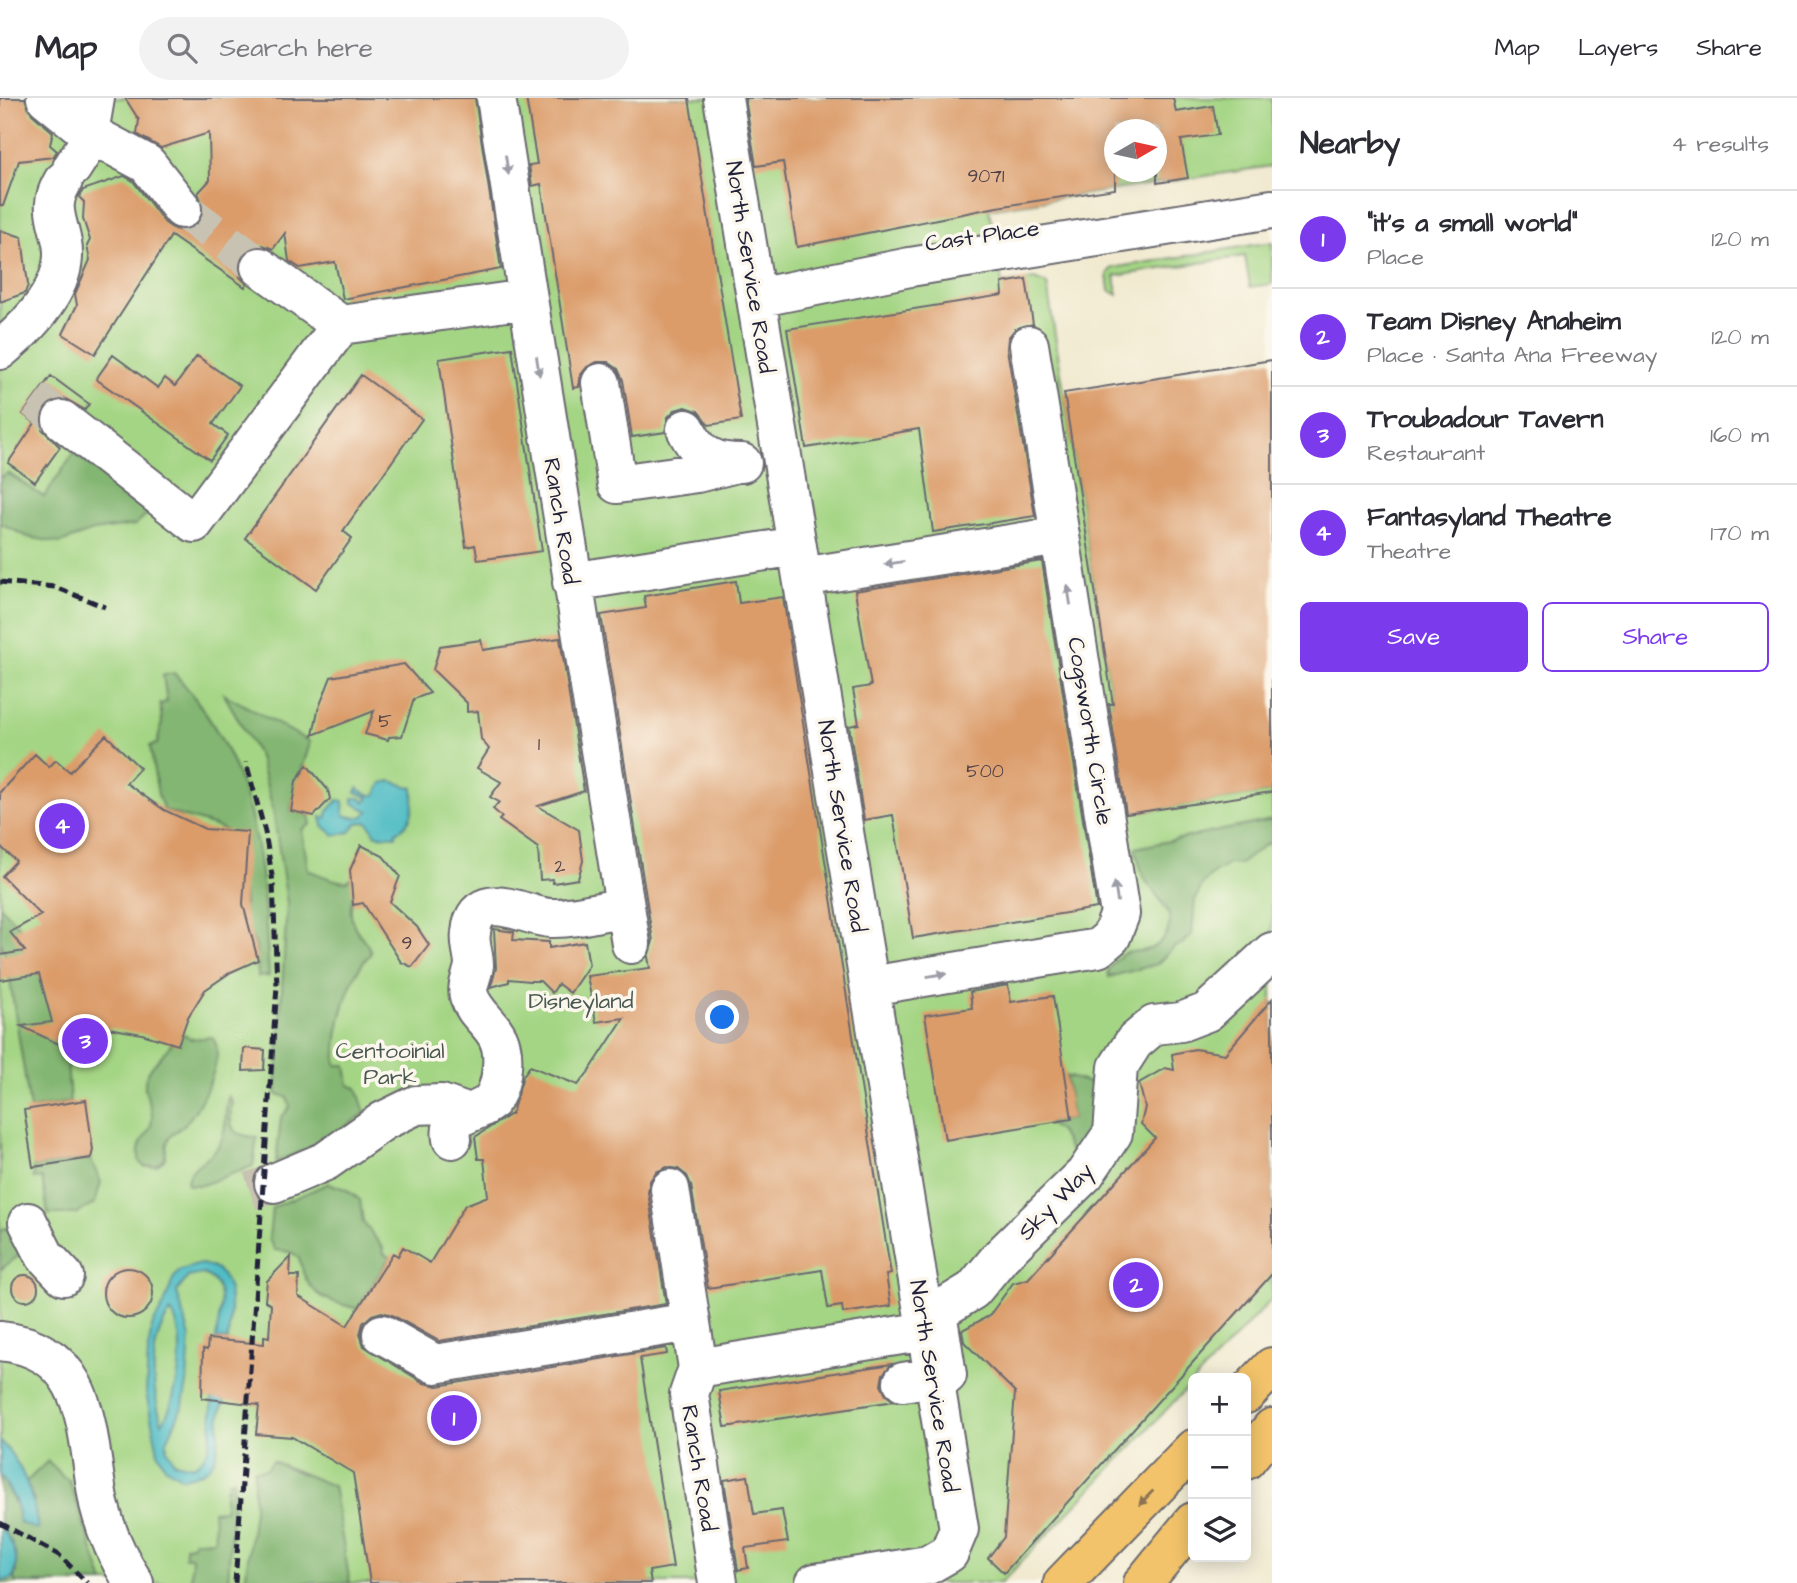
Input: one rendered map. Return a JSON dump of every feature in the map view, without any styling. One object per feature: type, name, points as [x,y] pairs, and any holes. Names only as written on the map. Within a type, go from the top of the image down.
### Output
[{"type":"highway","points":[[1251,1389],[1272,1367]]},
{"type":"highway","points":[[1251,1454],[1272,1428]]},
{"type":"highway","points":[[1063,1583],[1188,1454]]},
{"type":"highway","points":[[1143,1583],[1188,1528]]},
{"type":"street","points":[[46,98],[92,116],[146,164],[181,209]]},
{"type":"street","name":"Ranch Road","points":[[257,1189],[326,1161],[383,1121],[416,1105],[441,1104],[459,1126],[495,1096],[502,1066],[495,1032],[477,1009],[468,990],[474,965],[470,938],[473,921],[481,911],[499,906],[517,908],[550,918],[615,921],[572,582],[496,98]]},
{"type":"street","name":"North Service Road","points":[[723,98],[926,1331],[918,1380],[959,1529],[949,1553],[928,1564],[816,1583]]},
{"type":"street","points":[[0,350],[19,335],[51,293],[61,265],[63,245],[55,219],[54,196],[86,146],[92,116]]},
{"type":"street","name":"Cast Place","points":[[756,298],[849,280],[914,288],[997,252],[1050,265],[1080,238],[1272,209]]},
{"type":"street","points":[[260,267],[341,325],[527,299]]},
{"type":"street","points":[[62,420],[194,523],[341,325]]},
{"type":"street","name":"Cogsworth Circle","points":[[870,986],[1098,948],[1111,937],[1120,914],[1029,345]]},
{"type":"street","points":[[601,383],[617,485],[737,463],[782,459]]},
{"type":"street","points":[[686,429],[695,447],[710,459],[737,463]]},
{"type":"street","points":[[572,582],[1060,536]]},
{"type":"street","name":"Sky Way","points":[[918,1380],[947,1375],[937,1312],[973,1290],[1001,1256],[1085,1174],[1113,1133],[1118,1068],[1134,1042],[1154,1025],[1181,1022],[1207,1012],[1272,952]]},
{"type":"street","name":"Ranch Road","points":[[670,1189],[698,1368],[689,1394],[718,1583]]},
{"type":"street","points":[[28,1222],[45,1256],[64,1276]]},
{"type":"street","points":[[382,1334],[435,1364],[690,1322]]},
{"type":"street","points":[[698,1368],[926,1331]]},
{"type":"street","points":[[0,1341],[39,1352],[54,1364],[74,1388],[88,1422],[103,1520],[117,1554],[134,1583]]},
{"type":"green space","name":"Disneyland","points":[[0,98],[1272,98],[1272,166],[1167,182],[1167,119],[1104,119],[1104,182],[1167,182],[989,209],[1002,283],[1035,279],[1047,284],[1130,813],[1272,792],[1272,1299],[1201,1373],[1188,1373],[1188,1387],[1001,1583],[0,1583]]},
{"type":"green space","points":[[1272,243],[1272,284],[1250,287],[1245,256],[1115,276],[1118,295],[1109,290],[1107,274],[1112,268]]},
{"type":"green space","points":[[74,453],[151,510],[135,525],[93,531],[60,543],[28,537],[0,523],[0,478],[8,473],[44,497]]},
{"type":"green space","points":[[174,673],[202,708],[223,743],[239,778],[258,853],[269,976],[258,977],[256,946],[245,925],[242,871],[228,832],[164,810],[158,795],[150,746],[157,744],[162,722],[160,704],[167,702],[163,675]]},
{"type":"green space","points":[[224,694],[310,742],[291,810],[309,815],[311,824],[302,830],[308,870],[346,882],[362,869],[352,899],[351,914],[356,929],[371,953],[355,976],[344,1006],[337,1037],[336,1065],[346,1065],[349,1085],[357,1088],[365,1113],[322,1143],[276,1162],[281,1118],[290,1107],[287,1097],[276,1094],[287,903],[273,809],[259,757]]},
{"type":"green space","points":[[1272,820],[1272,843],[1266,844],[1240,864],[1229,864],[1203,883],[1195,900],[1192,934],[1184,943],[1174,947],[1157,964],[1109,977],[1108,970],[1119,957],[1154,947],[1164,938],[1169,928],[1168,913],[1145,879],[1135,848]]},
{"type":"green space","points":[[0,906],[33,941],[71,1017],[66,1048],[70,1102],[30,1109],[6,955],[0,942]]},
{"type":"green space","points":[[182,1033],[191,1039],[212,1037],[217,1056],[214,1068],[198,1106],[185,1124],[169,1138],[164,1160],[156,1166],[145,1167],[140,1163],[139,1148],[152,1118],[145,1081],[176,1035]]},
{"type":"green space","points":[[1066,1076],[1093,1084],[1100,1091],[1093,1108],[1089,1141],[1073,1156],[1060,1132],[1047,1123],[1072,1119]]},
{"type":"green space","points":[[228,1096],[232,1101],[230,1117],[233,1128],[241,1134],[257,1137],[253,1166],[202,1185],[189,1185],[189,1175],[215,1150],[222,1139]]},
{"type":"green space","points":[[90,1159],[101,1182],[95,1203],[76,1214],[48,1214],[42,1178],[34,1179],[33,1167]]},
{"type":"green space","points":[[329,1183],[347,1190],[360,1200],[363,1222],[383,1248],[384,1254],[390,1257],[358,1309],[318,1294],[305,1277],[297,1256],[275,1250],[269,1239],[272,1208]]},
{"type":"green space","points":[[10,1227],[27,1249],[0,1270],[0,1230]]},
{"type":"green space","points":[[48,1461],[69,1480],[104,1583],[17,1583],[14,1579],[16,1572],[12,1544],[0,1526],[0,1474],[18,1510],[34,1501],[26,1482]]},
{"type":"green space","points":[[272,1461],[333,1486],[350,1583],[245,1583],[254,1509],[254,1470],[266,1469]]},
{"type":"green space","points":[[234,1480],[228,1583],[191,1583],[192,1557],[185,1557],[185,1546],[193,1545],[193,1541],[215,1540],[213,1511],[225,1510],[225,1488],[228,1488],[228,1481]]},
{"type":"water","points":[[391,781],[413,788],[412,814],[402,829],[396,832],[396,836],[376,835],[368,822],[357,823],[350,832],[334,835],[323,826],[321,817],[326,818],[328,811],[338,800],[343,801],[344,815],[363,816],[368,811],[353,803],[353,798],[360,798],[365,802],[369,798],[356,792],[358,788],[368,795],[375,795],[382,783]]},
{"type":"water","points":[[201,1264],[213,1268],[222,1274],[230,1294],[228,1340],[216,1339],[220,1293],[211,1279],[203,1274],[188,1277],[177,1292],[190,1337],[183,1405],[167,1441],[167,1449],[174,1462],[193,1466],[206,1454],[211,1436],[212,1398],[225,1400],[215,1458],[209,1467],[182,1478],[165,1467],[158,1453],[146,1393],[152,1326],[164,1305],[173,1279],[180,1270]],"holes":[[[171,1312],[176,1323],[179,1368],[173,1399],[162,1423],[154,1381],[155,1351],[163,1324]]]},
{"type":"water","points":[[0,1441],[22,1471],[34,1505],[38,1530],[20,1523],[15,1500],[0,1474]]},
{"type":"water","points":[[0,1526],[12,1544],[16,1564],[13,1579],[0,1581]]},
{"type":"building","points":[[0,98],[25,98],[32,114],[53,132],[50,145],[57,151],[53,157],[19,161],[3,206],[0,205]]},
{"type":"building","points":[[125,98],[475,98],[501,269],[343,299],[335,262],[300,268],[289,261],[285,233],[273,249],[263,245],[252,247],[242,255],[238,266],[240,277],[247,284],[245,287],[171,236],[95,354],[63,334],[77,305],[75,294],[90,260],[87,246],[90,240],[83,219],[84,202],[79,197],[83,190],[124,176],[133,181],[165,223],[184,231],[195,227],[202,218],[203,205],[198,193],[210,180],[209,133],[161,148],[137,134],[139,120]]},
{"type":"building","points":[[526,98],[689,98],[741,420],[709,425],[698,411],[686,407],[675,410],[668,417],[665,432],[632,437],[623,380],[618,369],[608,362],[597,362],[587,367],[580,376],[579,387],[573,388],[541,184],[532,186],[529,165],[537,164]]},
{"type":"building","points":[[745,98],[1173,98],[1176,112],[1213,106],[1218,135],[1181,140],[1188,178],[1167,181],[1167,119],[1104,119],[1104,182],[1115,182],[1115,189],[997,207],[797,247],[783,162],[756,166]]},
{"type":"building","points":[[0,230],[22,237],[28,285],[25,293],[0,302]]},
{"type":"building","points":[[1026,279],[1033,324],[1015,329],[1008,338],[1007,349],[1035,516],[933,532],[919,429],[806,448],[787,329],[1003,295],[1002,283]]},
{"type":"building","points":[[512,348],[542,551],[478,560],[475,545],[466,547],[439,359]]},
{"type":"building","points":[[113,355],[158,388],[165,378],[175,386],[197,356],[240,386],[213,424],[228,435],[210,460],[96,379]]},
{"type":"building","points":[[1272,360],[1272,792],[1126,814],[1109,704],[1113,704],[1064,393]]},
{"type":"building","points":[[361,375],[422,419],[343,531],[352,538],[316,589],[245,538]]},
{"type":"building","points":[[51,376],[89,404],[85,410],[64,398],[53,400],[44,407],[40,418],[42,429],[60,447],[35,482],[8,463],[35,423],[23,414]]},
{"type":"building","points":[[1042,561],[1097,908],[913,938],[893,815],[864,820],[849,726],[859,724],[853,689],[871,686],[855,591]]},
{"type":"building","points":[[736,581],[739,603],[783,597],[891,1274],[886,1275],[891,1306],[843,1313],[842,1306],[828,1308],[822,1270],[708,1288],[691,1185],[687,1176],[678,1169],[667,1167],[656,1172],[650,1181],[648,1192],[666,1304],[439,1341],[392,1315],[382,1312],[372,1315],[363,1323],[360,1334],[364,1346],[424,1383],[438,1386],[666,1348],[667,1354],[640,1358],[673,1567],[649,1571],[651,1583],[370,1583],[353,1473],[292,1437],[256,1434],[259,1405],[202,1398],[203,1349],[207,1350],[208,1339],[264,1344],[264,1336],[269,1337],[271,1305],[265,1301],[267,1281],[291,1256],[290,1276],[299,1276],[298,1296],[347,1326],[393,1253],[398,1256],[403,1247],[430,1263],[465,1205],[488,1196],[484,1159],[478,1159],[475,1137],[512,1113],[523,1076],[530,1066],[578,1085],[590,1070],[624,1018],[596,1022],[587,976],[650,968],[648,957],[653,941],[601,615],[646,608],[644,596]]},
{"type":"building","points":[[560,638],[584,791],[538,806],[579,830],[583,861],[578,879],[553,883],[552,879],[540,880],[538,848],[499,820],[502,817],[493,809],[499,802],[490,797],[501,782],[477,768],[489,749],[481,739],[478,711],[467,712],[467,703],[433,670],[440,646],[481,640],[483,650]]},
{"type":"building","points":[[404,664],[430,693],[414,699],[402,736],[389,737],[388,740],[365,734],[374,711],[313,735],[318,710],[331,677]]},
{"type":"building","points":[[106,735],[140,768],[126,783],[164,810],[205,829],[248,832],[243,904],[258,960],[231,972],[205,990],[188,1017],[178,1045],[142,1034],[108,1028],[98,1056],[88,1058],[21,1026],[52,1022],[39,974],[0,980],[0,955],[25,951],[10,932],[41,915],[2,876],[16,861],[0,846],[0,792],[35,754],[49,767],[56,760],[70,772]]},
{"type":"building","points":[[307,765],[328,790],[330,799],[314,816],[291,811],[296,781]]},
{"type":"building","points":[[361,845],[383,856],[400,876],[390,902],[417,927],[429,945],[412,967],[401,962],[363,903],[353,905],[350,870]]},
{"type":"building","points":[[494,929],[514,932],[513,940],[549,942],[549,948],[585,942],[589,965],[570,993],[558,984],[552,993],[540,981],[509,979],[509,982],[491,987],[496,968]]},
{"type":"building","points":[[1008,985],[1011,1002],[1053,996],[1072,1119],[945,1140],[925,1015],[972,1008],[970,992]]},
{"type":"building","points":[[1272,999],[1272,1274],[1004,1573],[988,1558],[1004,1537],[1015,1392],[964,1342],[962,1330],[989,1316],[1013,1283],[1028,1279],[1155,1138],[1141,1124],[1145,1107],[1139,1083],[1165,1068],[1174,1070],[1172,1054],[1195,1049],[1225,1054]]},
{"type":"building","points":[[244,1048],[265,1050],[264,1070],[243,1071]]},
{"type":"building","points":[[86,1100],[93,1150],[91,1158],[33,1167],[24,1110]]},
{"type":"building","points":[[128,1268],[146,1275],[153,1293],[146,1311],[128,1318],[110,1311],[103,1293],[110,1275]]},
{"type":"building","points":[[25,1275],[34,1279],[38,1288],[34,1297],[25,1301],[16,1297],[12,1288],[16,1279]]},
{"type":"building","points":[[892,1364],[883,1374],[881,1385],[886,1395],[894,1401],[725,1427],[719,1391]]},
{"type":"building","points":[[748,1476],[754,1514],[782,1510],[788,1542],[745,1548],[748,1568],[738,1570],[724,1480]]},
{"type":"tunnel","points":[[182,209],[260,267]]},
{"type":"tunnel","points":[[34,399],[62,420]]},
{"type":"tunnel","points":[[250,1191],[274,1183]]},
{"type":"railway","points":[[0,582],[55,587],[105,607]]},
{"type":"railway","points":[[235,1583],[277,986],[273,882],[265,832],[246,762]]},
{"type":"railway","points":[[0,1523],[59,1555],[87,1583]]},
{"type":"place","name":"Fantasyland Theatre","points":[[62,826]]},
{"type":"place","name":"Troubadour Tavern","points":[[85,1041]]},
{"type":"place","name":"Team Disney Anaheim","points":[[1136,1285]]},
{"type":"place","name":"\"it's a small world\"","points":[[454,1418]]},
{"type":"park label","name":"Centooinial Park","points":[[390,1063]]}]
